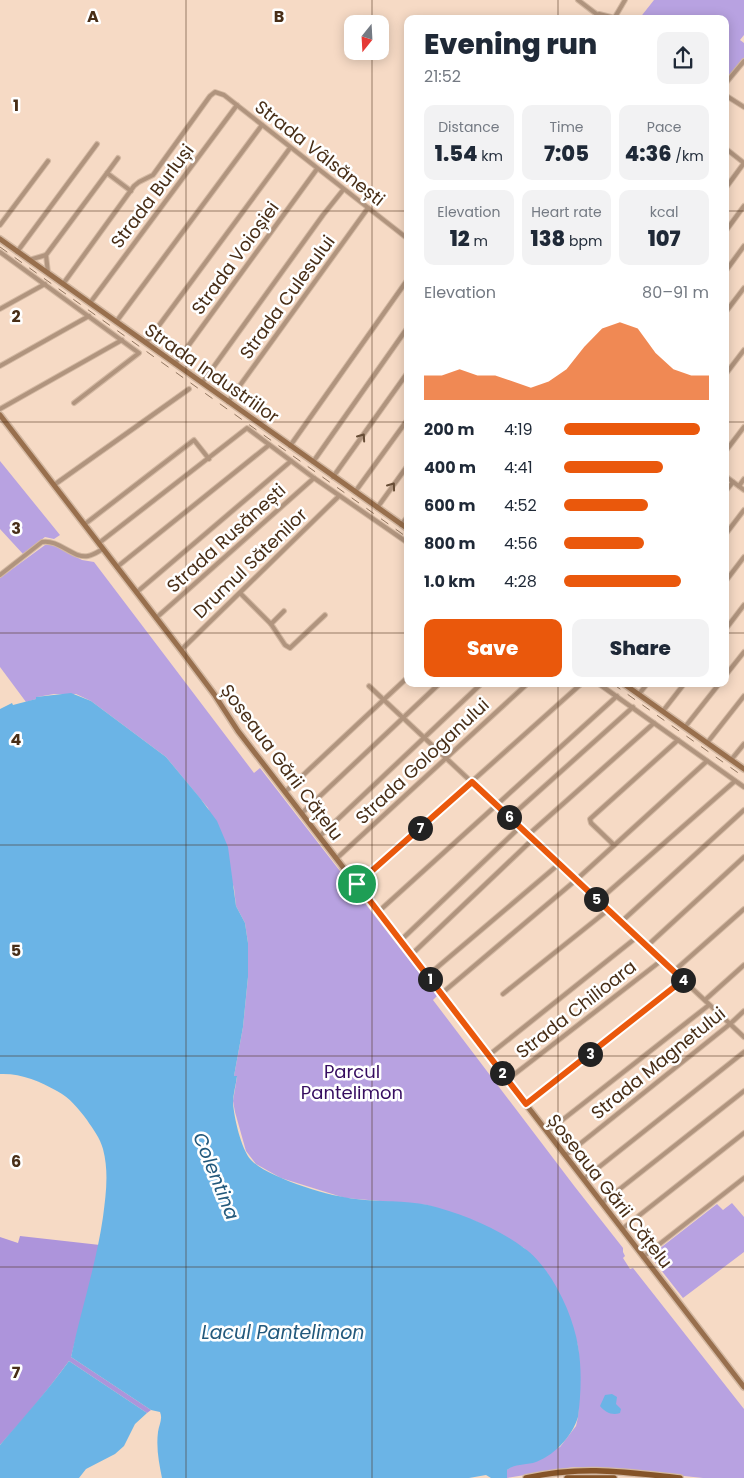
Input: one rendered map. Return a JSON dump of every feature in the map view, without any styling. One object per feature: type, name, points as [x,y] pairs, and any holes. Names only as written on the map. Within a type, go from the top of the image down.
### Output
[{"type":"main road","name":"Strada Industriilor","points":[[0,240],[404,527]]},
{"type":"main road","name":"Șoseaua Gării Cățelu","points":[[0,415],[181,650],[214,694],[232,723],[744,1388]]},
{"type":"main road","points":[[628,687],[744,769]]},
{"type":"main road","points":[[526,1478],[550,1472],[606,1470],[680,1478]]},
{"type":"main road","points":[[567,1478],[614,1478]]},
{"type":"street","points":[[578,0],[601,15]]},
{"type":"street","points":[[615,15],[625,0]]},
{"type":"street","points":[[729,79],[744,61]]},
{"type":"street","name":"Strada Vâlsănești","points":[[131,191],[139,182],[153,175],[210,96],[215,92],[224,94],[343,190],[404,236]]},
{"type":"street","points":[[729,98],[744,108]]},
{"type":"street","name":"Strada Burluși","points":[[90,303],[237,105]]},
{"type":"street","points":[[116,322],[262,125]]},
{"type":"street","points":[[17,252],[97,144]]},
{"type":"street","points":[[146,344],[290,148]]},
{"type":"street","points":[[729,151],[744,163],[729,184]]},
{"type":"street","points":[[29,260],[46,255],[118,158]]},
{"type":"street","points":[[0,225],[48,161]]},
{"type":"street","name":"Strada Voioșiei","points":[[175,364],[318,170]]},
{"type":"street","points":[[63,284],[131,191],[107,173]]},
{"type":"street","points":[[202,383],[343,190]]},
{"type":"street","points":[[729,227],[744,206]]},
{"type":"street","name":"Strada Culesului","points":[[228,402],[368,208]]},
{"type":"street","points":[[729,267],[744,246]]},
{"type":"street","points":[[0,252],[122,340],[0,409]]},
{"type":"street","points":[[46,255],[48,273]]},
{"type":"street","points":[[0,309],[45,284]]},
{"type":"street","points":[[290,446],[404,285]]},
{"type":"street","points":[[729,308],[744,288]]},
{"type":"street","points":[[0,366],[89,316]]},
{"type":"street","points":[[313,462],[404,333]]},
{"type":"street","name":"Strada Industriilor","points":[[74,402],[139,353],[122,340]]},
{"type":"street","points":[[729,370],[744,350]]},
{"type":"street","points":[[333,477],[404,378]]},
{"type":"street","points":[[54,485],[189,389]]},
{"type":"street","points":[[355,492],[404,425]]},
{"type":"street","points":[[729,447],[744,426]]},
{"type":"street","points":[[99,544],[247,428],[339,496],[404,540]]},
{"type":"street","points":[[84,524],[194,440],[209,459]]},
{"type":"street","points":[[117,567],[269,445]]},
{"type":"street","points":[[136,592],[291,461]]},
{"type":"street","points":[[377,508],[404,471]]},
{"type":"street","name":"Strada Rusănești","points":[[156,618],[314,478]]},
{"type":"street","points":[[729,479],[744,490]]},
{"type":"street","points":[[739,486],[744,479]]},
{"type":"street","points":[[729,487],[733,482]]},
{"type":"street","name":"Drumul Sătenilor","points":[[181,650],[339,496]]},
{"type":"street","points":[[729,529],[744,510]]},
{"type":"street","points":[[401,525],[404,521]]},
{"type":"street","points":[[0,574],[42,542],[49,541],[80,556],[87,557],[103,549]]},
{"type":"street","points":[[729,577],[744,557]]},
{"type":"street","points":[[240,592],[271,624],[285,645],[290,648],[325,615]]},
{"type":"street","points":[[729,625],[744,606]]},
{"type":"street","points":[[271,624],[284,611]]},
{"type":"street","points":[[729,671],[744,652]]},
{"type":"street","points":[[285,792],[404,681]]},
{"type":"street","points":[[369,686],[744,1037]]},
{"type":"street","points":[[302,813],[436,687]]},
{"type":"street","points":[[320,836],[478,687]]},
{"type":"street","name":"Strada Gologanului","points":[[337,858],[524,687]]},
{"type":"street","points":[[357,884],[578,687]]},
{"type":"street","points":[[604,687],[744,787]]},
{"type":"street","points":[[639,694],[645,687]]},
{"type":"street","points":[[662,711],[682,687]]},
{"type":"street","points":[[685,727],[717,687]]},
{"type":"street","points":[[378,912],[617,696]]},
{"type":"street","points":[[707,743],[744,696]]},
{"type":"street","points":[[509,818],[633,707]]},
{"type":"street","points":[[528,835],[654,723]]},
{"type":"street","points":[[614,845],[591,823],[590,819],[678,740]]},
{"type":"street","points":[[731,760],[744,744]]},
{"type":"street","points":[[441,994],[576,880],[707,761]]},
{"type":"street","points":[[598,901],[735,781]]},
{"type":"street","points":[[621,922],[744,810]]},
{"type":"street","points":[[400,940],[520,827]]},
{"type":"street","points":[[411,954],[533,840]]},
{"type":"street","points":[[647,946],[744,857]]},
{"type":"street","points":[[427,976],[559,864]]},
{"type":"street","points":[[674,971],[744,908]]},
{"type":"street","points":[[503,994],[608,910]]},
{"type":"street","points":[[489,1056],[637,937]]},
{"type":"street","name":"Strada Chilioara","points":[[508,1080],[662,960]]},
{"type":"street","points":[[705,1000],[744,965]]},
{"type":"street","points":[[526,1104],[683,980]]},
{"type":"street","points":[[547,1132],[709,1005]]},
{"type":"street","name":"Strada Magnetului","points":[[566,1155],[744,1011]]},
{"type":"street","points":[[584,1179],[744,1052]]},
{"type":"street","points":[[602,1202],[744,1091]]},
{"type":"street","points":[[622,1229],[744,1133]]},
{"type":"street","points":[[643,1257],[744,1178]]},
{"type":"green space","points":[[654,0],[744,0],[744,35],[740,40],[744,43],[744,58],[729,76],[729,15],[642,15]]},
{"type":"green space","points":[[0,461],[60,535],[54,539],[45,537],[23,554],[0,529]]},
{"type":"green space","name":"Parcul Pantelimon","points":[[45,545],[53,545],[82,560],[94,562],[254,773],[260,768],[437,996],[433,1000],[623,1248],[625,1256],[623,1258],[630,1269],[633,1268],[744,1409],[744,1478],[703,1478],[608,1468],[574,1467],[507,1478],[507,1470],[512,1466],[560,1447],[576,1426],[578,1417],[580,1381],[578,1346],[566,1308],[547,1273],[524,1248],[477,1222],[427,1205],[345,1198],[281,1178],[256,1164],[246,1151],[233,1101],[237,1077],[234,1076],[243,1027],[248,977],[248,943],[245,923],[236,906],[234,888],[208,808],[166,757],[91,701],[76,694],[54,694],[37,697],[26,702],[0,667],[0,578]]},
{"type":"green space","points":[[732,1203],[744,1217],[744,1252],[683,1298],[650,1256],[717,1204],[723,1210]]},
{"type":"shaded area","points":[[20,1236],[100,1245],[71,1357],[151,1410],[147,1413],[69,1361],[36,1404],[0,1445],[0,1237],[18,1243]]},
{"type":"water","name":"Lacul Pantelimon","points":[[71,693],[91,701],[166,757],[217,821],[228,847],[236,906],[245,923],[248,943],[248,977],[243,1027],[234,1076],[237,1076],[233,1103],[241,1141],[251,1160],[259,1167],[285,1180],[331,1195],[365,1200],[419,1203],[466,1217],[502,1234],[524,1248],[534,1256],[552,1279],[566,1306],[575,1333],[581,1382],[578,1417],[575,1424],[561,1445],[548,1456],[533,1463],[510,1468],[507,1470],[507,1478],[491,1478],[486,1475],[469,1478],[162,1478],[157,1444],[161,1420],[160,1412],[151,1410],[71,1357],[100,1235],[106,1191],[106,1166],[103,1149],[98,1137],[84,1116],[70,1100],[37,1081],[22,1076],[0,1074],[0,709],[12,703],[13,705],[36,699],[36,697]]},
{"type":"water","points":[[69,1361],[147,1413],[135,1424],[124,1446],[115,1454],[86,1469],[79,1478],[0,1478],[0,1445]]},
{"type":"water","points":[[612,1394],[617,1397],[616,1404],[621,1409],[620,1413],[609,1413],[600,1406],[605,1395]]},
{"type":"railway","points":[[0,247],[404,535]]},
{"type":"railway","points":[[617,687],[744,777]]},
{"type":"route","points":[[472,782],[683,980],[526,1104],[357,884],[472,782]]},
{"type":"water label","name":"Colentina","points":[[216,1176]]}]
